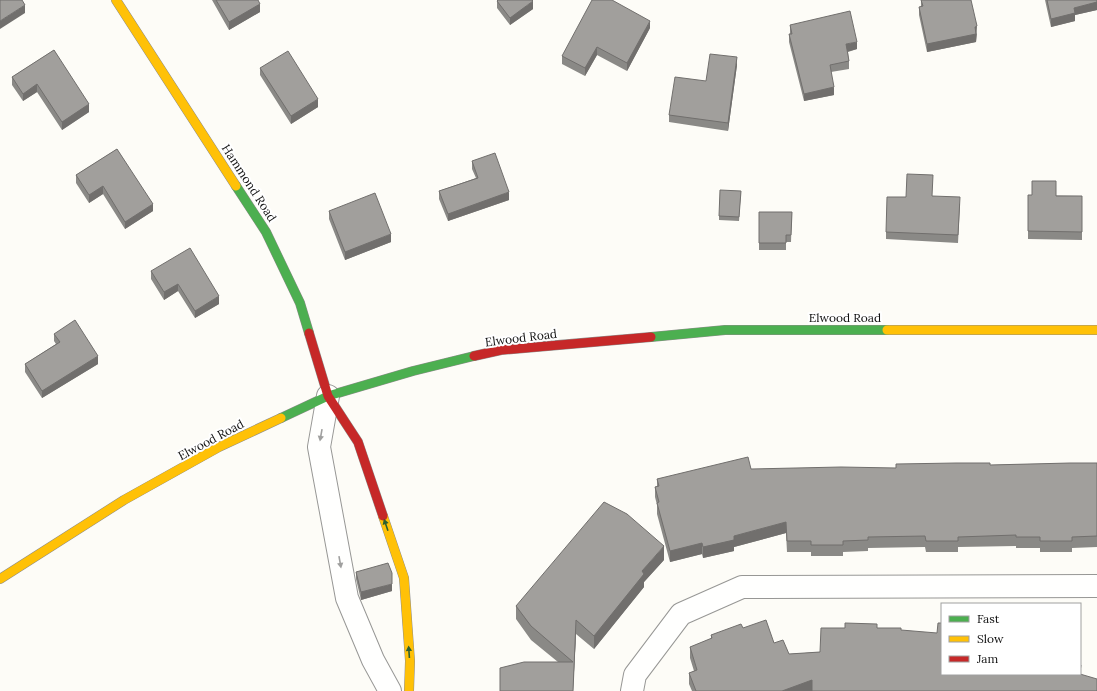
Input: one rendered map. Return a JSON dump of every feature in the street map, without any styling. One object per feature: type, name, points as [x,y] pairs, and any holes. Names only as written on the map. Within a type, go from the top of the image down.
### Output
[{"type":"main road","name":"Hammond Road","points":[[116,0],[266,232],[300,303],[328,396],[358,442],[404,578],[410,661],[409,691]]},
{"type":"main road","name":"Elwood Road","points":[[0,579],[124,500],[218,447],[328,396],[413,371],[501,350],[725,330],[1097,330]]},
{"type":"street","points":[[328,396],[319,447],[347,598],[373,660],[390,691]]},
{"type":"street","points":[[632,691],[635,675],[681,614],[742,587],[1097,586]]},
{"type":"building","points":[[0,0],[22,0],[25,5],[0,21]]},
{"type":"building","points":[[216,0],[258,0],[260,4],[229,22]]},
{"type":"building","points":[[592,0],[612,0],[650,21],[627,63],[597,47],[585,68],[562,56]]},
{"type":"building","points":[[921,0],[971,0],[977,26],[975,27],[976,34],[927,44],[919,7],[923,6]]},
{"type":"building","points":[[1047,0],[1097,0],[1097,2],[1074,8],[1075,13],[1051,19]]},
{"type":"building","points":[[497,1],[533,1],[510,18]]},
{"type":"building","points":[[850,11],[857,42],[846,44],[849,61],[830,65],[834,87],[804,94],[789,34],[792,34],[790,25]]},
{"type":"building","points":[[54,50],[89,104],[62,122],[37,84],[23,94],[12,77]]},
{"type":"building","points":[[288,51],[318,99],[291,116],[260,68]]},
{"type":"building","points":[[710,54],[737,57],[728,123],[669,115],[675,77],[706,81]]},
{"type":"building","points":[[117,149],[153,204],[125,222],[103,186],[89,195],[76,175]]},
{"type":"building","points":[[495,153],[509,192],[448,214],[439,191],[478,178],[472,161]]},
{"type":"building","points":[[907,174],[933,175],[932,196],[960,197],[958,235],[886,232],[887,197],[906,197]]},
{"type":"building","points":[[1032,181],[1056,181],[1056,196],[1082,196],[1082,232],[1028,231],[1028,195],[1032,195]]},
{"type":"building","points":[[720,190],[741,191],[739,217],[719,216]]},
{"type":"building","points":[[375,193],[391,234],[345,252],[329,211]]},
{"type":"building","points":[[759,212],[792,212],[791,235],[786,235],[786,243],[759,243]]},
{"type":"building","points":[[190,248],[219,296],[195,311],[178,284],[164,292],[151,271]]},
{"type":"building","points":[[75,320],[98,356],[42,391],[25,364],[60,342],[54,334]]},
{"type":"building","points":[[748,457],[751,469],[841,467],[896,468],[896,464],[990,463],[990,465],[1097,463],[1097,536],[1072,537],[1072,541],[1040,541],[1040,537],[1016,537],[1016,535],[958,537],[958,541],[926,541],[925,536],[868,537],[868,540],[843,541],[843,545],[811,545],[811,541],[787,541],[786,522],[734,536],[734,540],[703,547],[702,543],[670,551],[657,503],[659,502],[655,487],[659,486],[657,479]]},
{"type":"building","points":[[604,502],[627,514],[664,546],[642,571],[644,574],[594,636],[576,620],[573,691],[500,691],[500,668],[524,662],[573,662],[531,626],[516,606]]},
{"type":"building","points":[[388,563],[392,573],[392,584],[361,592],[356,572]]},
{"type":"building","points":[[766,620],[774,643],[783,640],[789,654],[820,652],[821,628],[845,628],[845,623],[877,624],[877,628],[901,628],[901,630],[937,633],[938,623],[941,623],[941,675],[1081,674],[1097,679],[1097,691],[812,691],[812,680],[782,691],[696,691],[689,673],[697,670],[690,647],[712,638],[711,635],[741,624],[743,628]]},
{"type":"traffic: fast","points":[[236,186],[266,232],[300,303],[309,333]]},
{"type":"traffic: fast","points":[[651,337],[725,330],[887,330]]},
{"type":"traffic: fast","points":[[281,418],[328,396],[413,371],[474,356]]},
{"type":"traffic: slow","points":[[116,0],[236,186]]},
{"type":"traffic: slow","points":[[887,330],[1097,330]]},
{"type":"traffic: slow","points":[[0,579],[124,500],[219,447],[281,418]]},
{"type":"traffic: slow","points":[[383,516],[404,578],[410,661],[409,691]]},
{"type":"traffic: jam","points":[[309,333],[328,396],[358,442],[383,516]]},
{"type":"traffic: jam","points":[[474,356],[501,350],[651,337]]}]
